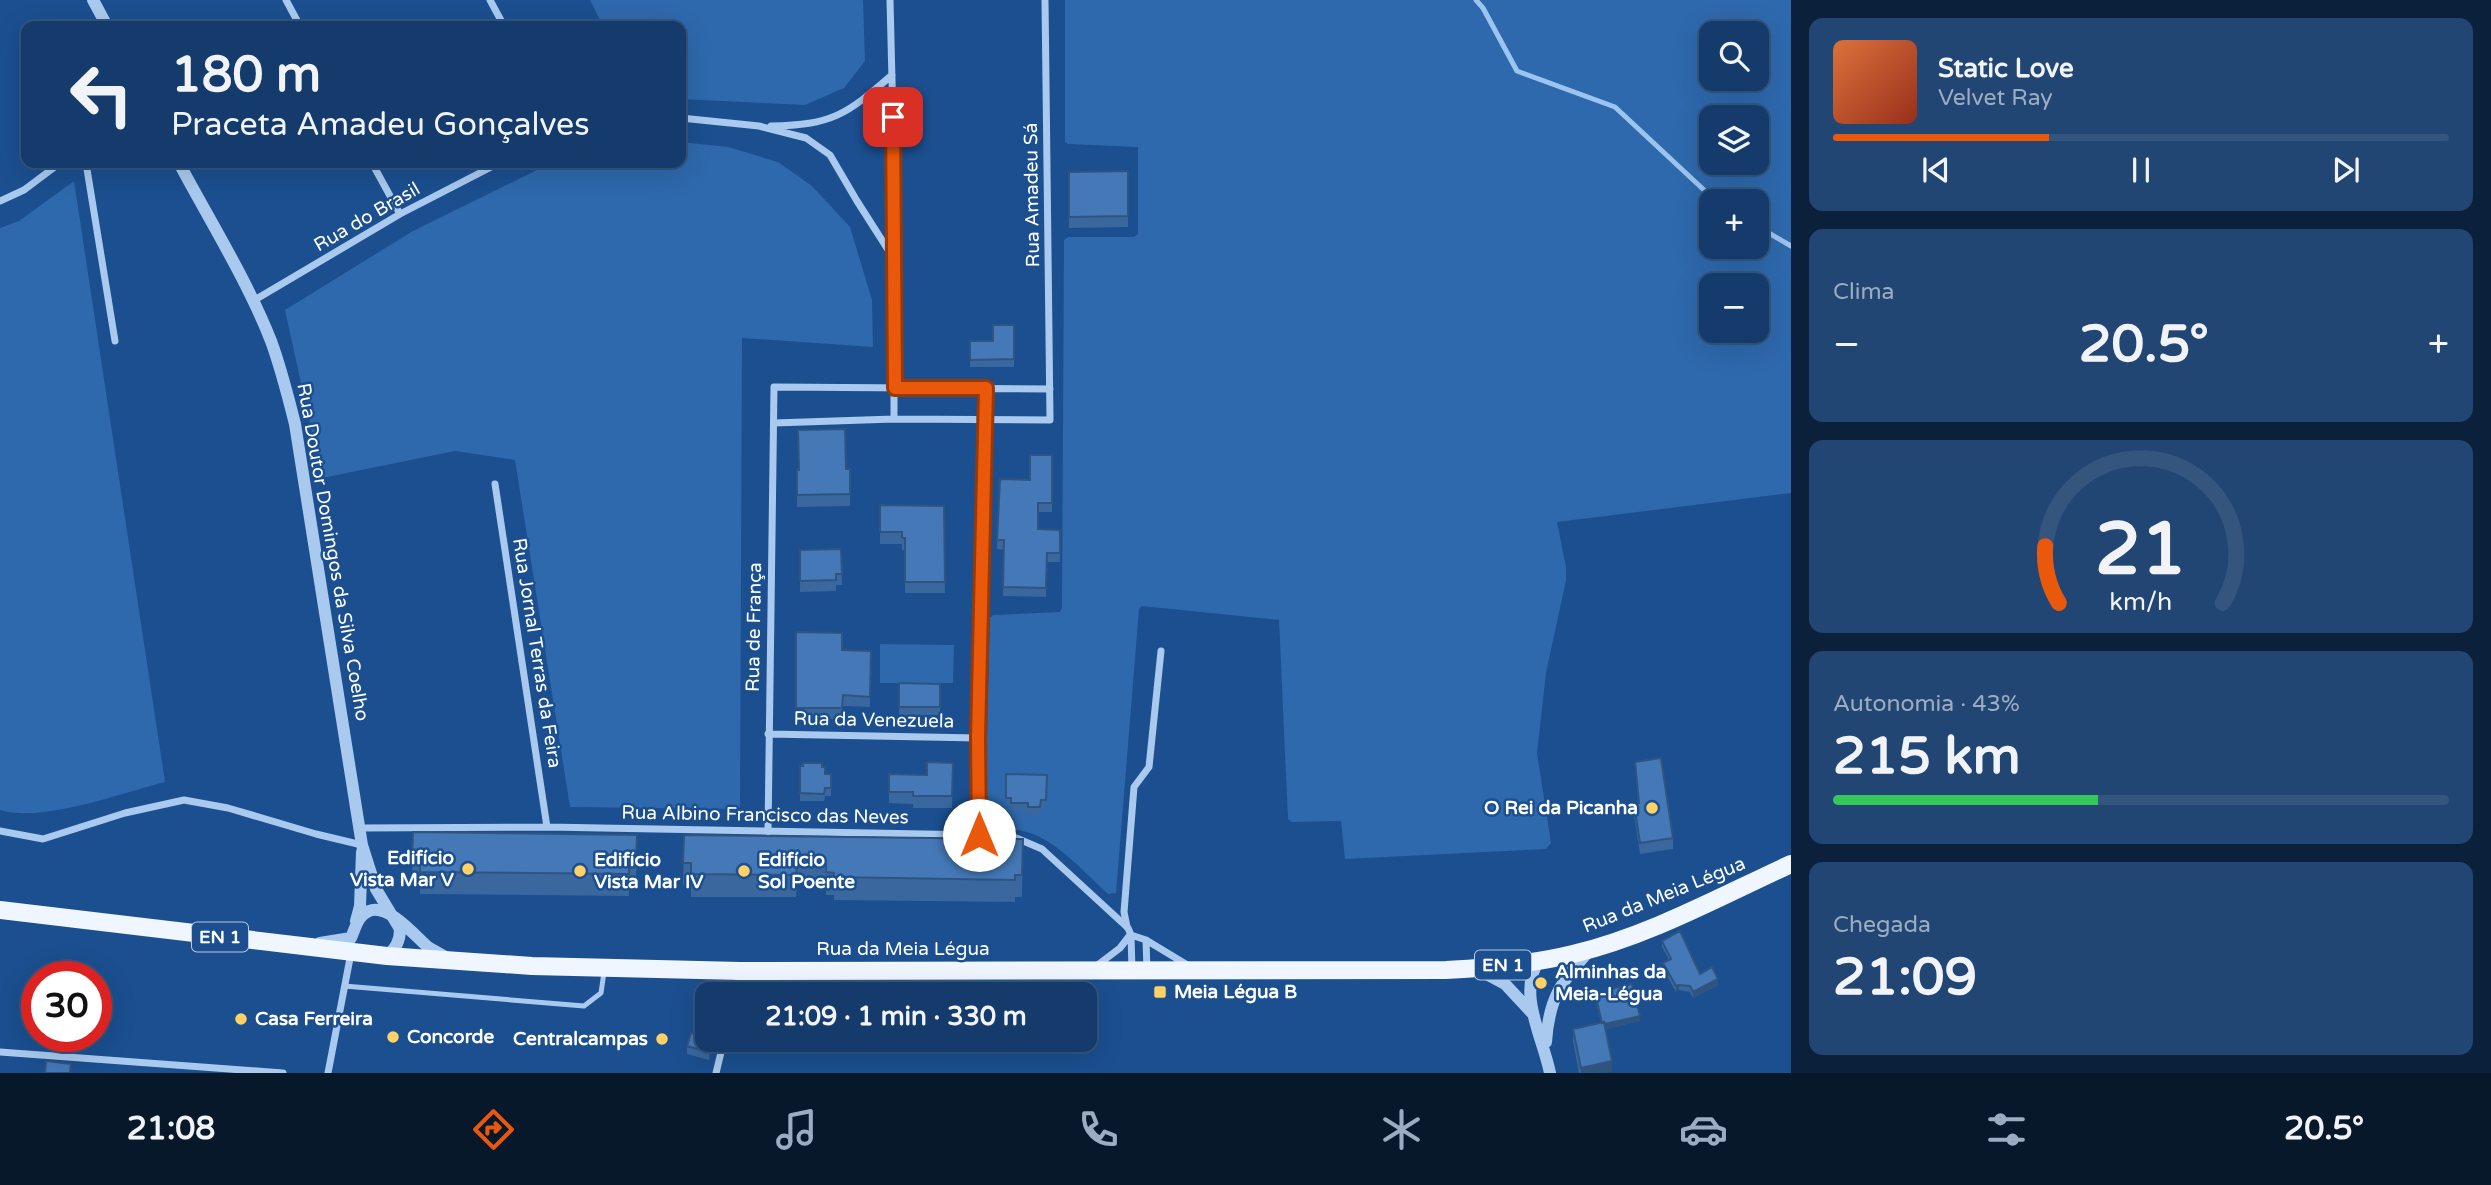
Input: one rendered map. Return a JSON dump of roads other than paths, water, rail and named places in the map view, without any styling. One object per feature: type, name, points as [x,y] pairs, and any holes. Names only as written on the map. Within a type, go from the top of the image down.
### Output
[{"type":"main road","name":"Rua da Meia Légua","points":[[0,910],[302,946],[351,945],[387,956],[532,966],[741,971],[1477,969],[1592,948],[1666,921],[1791,864]]},
{"type":"street","points":[[93,0],[104,21]]},
{"type":"street","points":[[286,0],[297,21]]},
{"type":"street","points":[[490,0],[501,21]]},
{"type":"street","points":[[890,0],[894,419]]},
{"type":"street","name":"Rua Amadeu Sá","points":[[986,420],[1050,420],[1045,0]]},
{"type":"street","points":[[686,119],[759,126],[808,125],[839,116],[892,75]]},
{"type":"street","points":[[759,126],[806,138],[830,155],[894,259]]},
{"type":"street","points":[[0,201],[24,190],[53,168]]},
{"type":"street","points":[[87,168],[115,341]]},
{"type":"street","name":"Rua Doutor Domingos da Silva Coelho","points":[[182,168],[271,340],[295,424],[361,828],[360,906],[351,945]]},
{"type":"street","points":[[376,168],[400,214]]},
{"type":"street","name":"Rua do Brasil","points":[[252,301],[400,214],[489,168]]},
{"type":"street","name":"Rua de França","points":[[768,832],[774,387],[895,388]]},
{"type":"street","points":[[895,388],[1050,389]]},
{"type":"street","points":[[979,835],[978,738],[986,388]]},
{"type":"street","points":[[774,423],[894,419],[986,420]]},
{"type":"street","name":"Rua Jornal Terras da Feira","points":[[495,484],[547,827]]},
{"type":"street","points":[[1140,970],[1124,912],[1134,787],[1149,767],[1161,651]]},
{"type":"street","name":"Rua da Venezuela","points":[[768,734],[978,738]]},
{"type":"street","points":[[0,831],[43,839],[125,813],[184,800],[228,808],[362,845]]},
{"type":"street","name":"Rua Albino Francisco das Neves","points":[[361,828],[547,827],[1014,837],[1042,849],[1129,931],[1196,970]]},
{"type":"street","name":"Rua Doutor Domingos da Silva Coelho","points":[[362,845],[376,889],[385,906],[428,946],[451,960]]},
{"type":"street","points":[[328,1073],[351,945],[359,919],[368,911],[381,911],[394,916],[400,929],[395,948],[387,956]]},
{"type":"street","points":[[1092,970],[1120,947],[1129,931]]},
{"type":"street","points":[[1140,970],[1146,940]]},
{"type":"street","points":[[1550,1008],[1567,974],[1592,948]]},
{"type":"street","points":[[1545,1049],[1558,970],[1557,963],[1545,958],[1533,970],[1529,985],[1534,1016],[1550,1073]]},
{"type":"street","points":[[1477,969],[1505,984],[1534,1016]]},
{"type":"street","points":[[738,982],[741,971]]},
{"type":"street","points":[[0,1052],[283,1073]]},
{"type":"street","points":[[716,1073],[721,1052]]},
{"type":"lane","points":[[344,986],[584,1006],[601,993],[604,968]]},
{"type":"waterway","points":[[1476,0],[1517,71],[1615,107],[1703,189]]},
{"type":"waterway","points":[[1769,233],[1791,246]]},
{"type":"place","name":"O Rei da Picanha","points":[[1652,808]]},
{"type":"place","name":"Edifício Vista Mar V","points":[[468,869]]},
{"type":"place","name":"Edifício Vista Mar IV","points":[[580,871]]},
{"type":"place","name":"Edifício Sol Poente","points":[[744,871]]},
{"type":"place","name":"Alminhas da Meia-Légua","points":[[1541,983]]},
{"type":"place","name":"Meia Légua B","points":[[1160,992]]},
{"type":"place","name":"Casa Ferreira","points":[[241,1019]]},
{"type":"place","name":"Concorde","points":[[393,1037]]},
{"type":"place","name":"Centralcampas","points":[[662,1039]]}]
